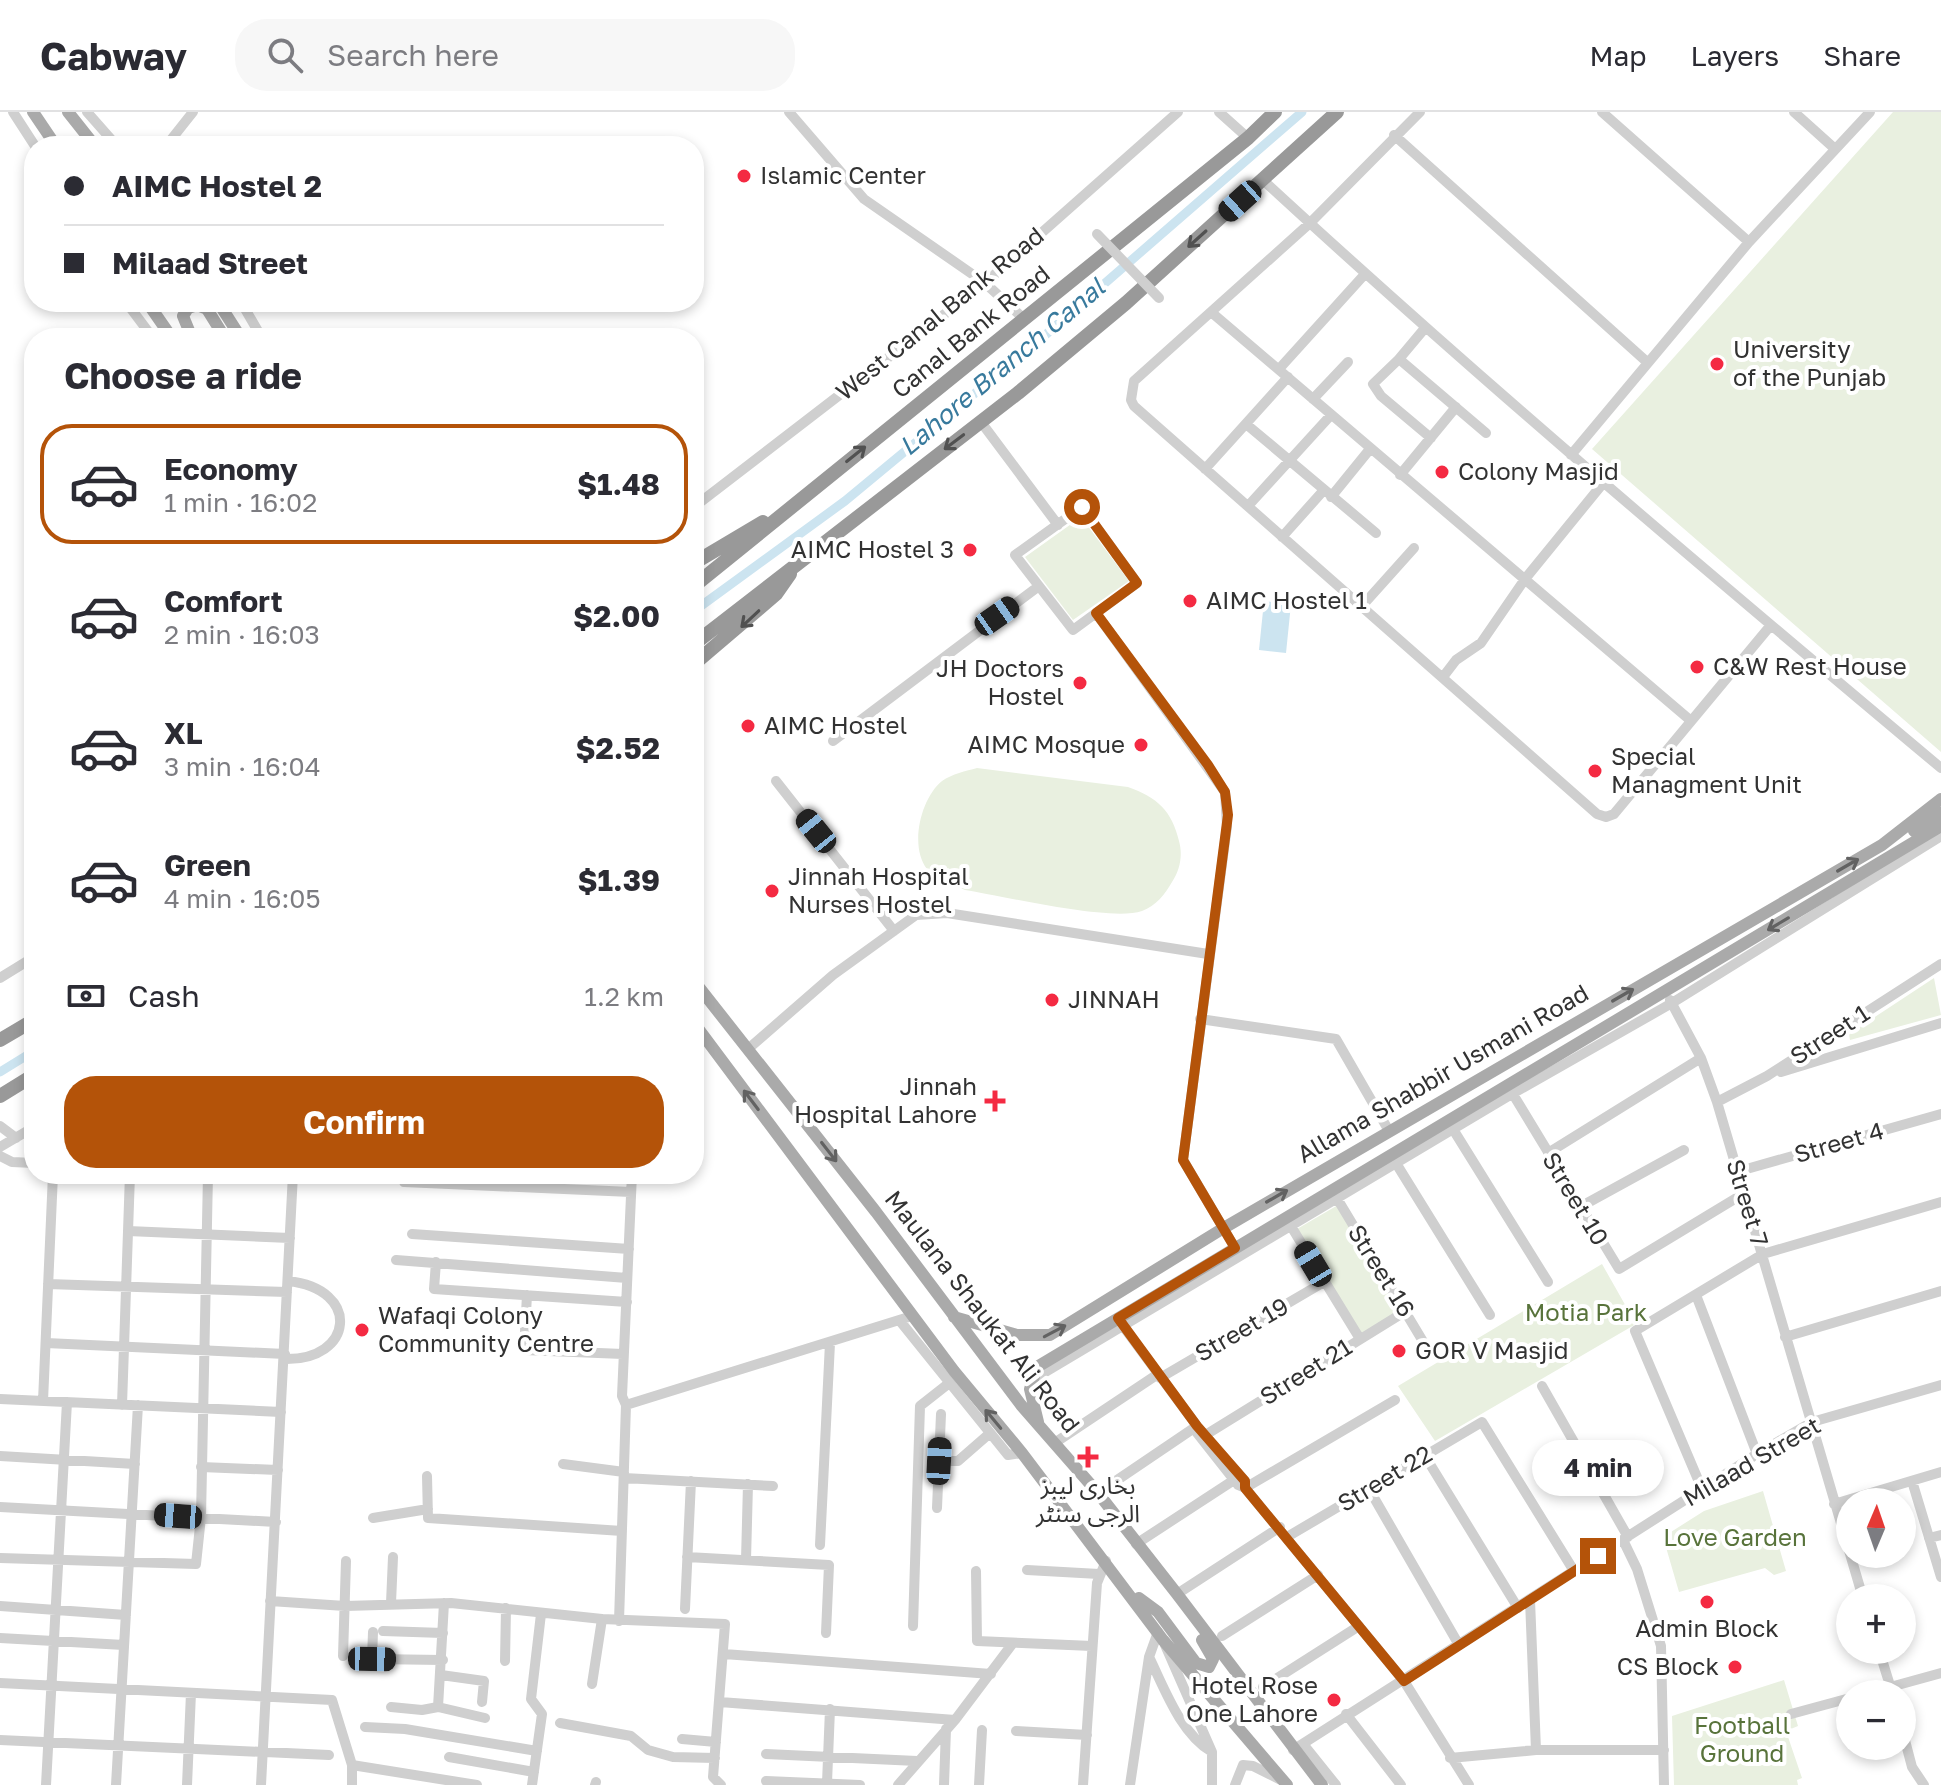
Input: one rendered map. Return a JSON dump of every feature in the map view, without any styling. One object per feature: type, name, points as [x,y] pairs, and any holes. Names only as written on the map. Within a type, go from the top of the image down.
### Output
[{"type":"highway","name":"Canal Bank Road","points":[[704,579],[1248,138],[1275,112]]},
{"type":"highway","points":[[704,636],[981,422],[1126,303],[1337,112]]},
{"type":"highway","points":[[704,557],[795,503]]},
{"type":"highway","points":[[704,655],[776,594],[797,563]]},
{"type":"highway","points":[[0,1040],[24,1026]]},
{"type":"highway","points":[[0,1096],[24,1081]]},
{"type":"main road","points":[[33,112],[49,136]]},
{"type":"main road","points":[[68,112],[86,136]]},
{"type":"main road","name":"Allama Shabbir Usmani Road","points":[[954,1317],[1017,1335],[1050,1335],[1222,1229],[1882,845],[1941,799]]},
{"type":"main road","points":[[1882,845],[1911,833],[1941,813]]},
{"type":"main road","name":"Allama Shabbir Usmani Road","points":[[1038,1422],[1030,1382],[1037,1367],[1121,1322],[1235,1248],[1335,1196],[1668,997],[1941,826]]},
{"type":"main road","name":"Maulana Shaukat Ali Road","points":[[704,994],[954,1317],[1098,1493],[1298,1747],[1322,1785]]},
{"type":"main road","points":[[704,1036],[906,1318],[1022,1453],[1161,1636],[1285,1784]]},
{"type":"main road","points":[[726,1066],[748,1049]]},
{"type":"main road","points":[[1128,1590],[1158,1612],[1196,1663],[1209,1667],[1213,1659],[1185,1613],[1185,1605]]},
{"type":"street","points":[[13,112],[29,136]]},
{"type":"street","points":[[87,112],[108,136]]},
{"type":"street","points":[[174,136],[193,112]]},
{"type":"street","points":[[789,112],[864,199],[985,283],[1023,318]]},
{"type":"street","name":"West Canal Bank Road","points":[[704,499],[985,283],[1178,112]]},
{"type":"street","points":[[1219,112],[1248,138]]},
{"type":"street","points":[[1420,112],[1310,223],[1134,381],[1131,400],[1205,469],[1597,814],[1606,817],[1614,814],[1771,625]]},
{"type":"street","points":[[1602,112],[1749,242]]},
{"type":"street","points":[[1794,112],[1834,148]]},
{"type":"street","points":[[1571,455],[1749,242],[1870,112]]},
{"type":"street","points":[[1394,135],[1647,362]]},
{"type":"street","points":[[1263,180],[1425,328],[1571,455],[1941,768]]},
{"type":"street","points":[[1097,234],[1159,298]]},
{"type":"street","points":[[1279,369],[1365,274]]},
{"type":"street","points":[[1211,312],[1690,720]]},
{"type":"street","points":[[1425,328],[1373,384],[1381,396],[1431,438]]},
{"type":"street","points":[[1399,359],[1486,433]]},
{"type":"street","points":[[1313,399],[1348,362]]},
{"type":"street","points":[[1205,469],[1288,377]]},
{"type":"street","points":[[1400,475],[1456,407]]},
{"type":"street","points":[[1248,506],[1331,415]]},
{"type":"street","points":[[981,422],[1058,525]]},
{"type":"street","points":[[1246,424],[1376,533]]},
{"type":"street","points":[[1282,537],[1370,449]]},
{"type":"street","points":[[1443,677],[1456,660],[1481,643],[1525,579],[1604,482]]},
{"type":"street","points":[[1082,507],[1137,583],[1073,630],[1015,555],[1058,525],[1082,507]]},
{"type":"street","points":[[1362,606],[1414,548]]},
{"type":"street","points":[[833,741],[1039,586]]},
{"type":"street","points":[[1096,613],[1225,792],[1227,826],[1183,1160],[1235,1248]]},
{"type":"street","points":[[776,781],[894,931]]},
{"type":"street","points":[[1668,997],[1941,836]]},
{"type":"street","points":[[748,1049],[833,975],[916,915],[947,913],[1208,954]]},
{"type":"street","points":[[0,978],[24,963]]},
{"type":"street","name":"Street 1","points":[[1717,1102],[1767,1076],[1941,966]]},
{"type":"street","name":"Street 7","points":[[1668,997],[1701,1058],[1717,1102],[1859,1584]]},
{"type":"street","points":[[1200,1019],[1336,1039],[1389,1131]]},
{"type":"street","points":[[1767,1076],[1941,1023]]},
{"type":"street","points":[[1548,1153],[1701,1058]]},
{"type":"street","name":"Street 10","points":[[1510,1090],[1619,1269],[1743,1194]]},
{"type":"street","name":"Street 4","points":[[1736,1172],[1941,1114]]},
{"type":"street","points":[[1450,1125],[1548,1282]]},
{"type":"street","points":[[0,1126],[16,1138]]},
{"type":"street","points":[[0,1147],[24,1133]]},
{"type":"street","points":[[1580,1207],[1684,1150]]},
{"type":"street","points":[[0,1156],[12,1162],[24,1163]]},
{"type":"street","points":[[1393,1160],[1490,1315]]},
{"type":"street","points":[[43,1401],[53,1184]]},
{"type":"street","points":[[122,1405],[130,1184]]},
{"type":"street","points":[[0,1558],[196,1564],[201,1517],[208,1184]]},
{"type":"street","points":[[261,1785],[293,1184]]},
{"type":"street","points":[[449,1184],[631,1192]]},
{"type":"street","points":[[619,1621],[626,1405],[622,1396],[623,1354],[631,1184]]},
{"type":"street","name":"Street 16","points":[[1335,1196],[1430,1353]]},
{"type":"street","points":[[1702,1489],[1635,1331],[1763,1254],[1941,1202]]},
{"type":"street","points":[[1245,1488],[1245,1481],[1197,1426],[1121,1322],[1289,1222],[1360,1339]]},
{"type":"street","points":[[128,1231],[290,1238]]},
{"type":"street","points":[[412,1234],[629,1249]]},
{"type":"street","points":[[396,1260],[627,1278]]},
{"type":"street","points":[[436,1262],[434,1289],[627,1302]]},
{"type":"street","name":"Street 19","points":[[1056,1442],[1159,1376],[1324,1282]]},
{"type":"street","points":[[46,1343],[303,1359],[328,1347],[337,1333],[340,1318],[328,1293],[318,1287],[48,1284]]},
{"type":"street","points":[[1785,1337],[1941,1291]]},
{"type":"street","points":[[527,1295],[524,1350],[623,1354]]},
{"type":"street","points":[[1696,1295],[1757,1454]]},
{"type":"street","name":"Street 21","points":[[1207,1434],[1406,1311]]},
{"type":"street","points":[[626,1405],[906,1318],[948,1384],[989,1434],[1008,1455],[1022,1453]]},
{"type":"street","points":[[820,1545],[830,1343]]},
{"type":"street","points":[[913,1626],[920,1406],[948,1384]]},
{"type":"street","name":"Milaad Street","points":[[1298,1747],[1812,1422],[1941,1385]]},
{"type":"street","points":[[1542,1386],[1625,1538],[1660,1638],[1664,1785]]},
{"type":"street","points":[[0,1399],[281,1412]]},
{"type":"street","points":[[1245,1488],[1395,1400]]},
{"type":"street","points":[[46,1785],[67,1402]]},
{"type":"street","points":[[116,1785],[138,1405]]},
{"type":"street","points":[[937,1508],[941,1414]]},
{"type":"street","name":"Street 22","points":[[1287,1537],[1482,1422],[1574,1571]]},
{"type":"street","points":[[1197,1426],[1197,1433],[1234,1480],[1280,1527],[1404,1681],[1469,1785]]},
{"type":"street","points":[[1098,1493],[1197,1426]]},
{"type":"street","points":[[939,1461],[958,1461],[989,1434]]},
{"type":"street","points":[[0,1456],[135,1464]]},
{"type":"street","points":[[1425,1456],[1518,1608]]},
{"type":"street","points":[[563,1464],[624,1475],[773,1486]]},
{"type":"street","points":[[201,1467],[278,1470]]},
{"type":"street","points":[[1834,1504],[1941,1472]]},
{"type":"street","points":[[427,1476],[428,1518],[622,1531]]},
{"type":"street","points":[[1136,1544],[1234,1480]]},
{"type":"street","points":[[685,1609],[691,1481]]},
{"type":"street","points":[[1912,1481],[1941,1577]]},
{"type":"street","points":[[746,1560],[748,1484]]},
{"type":"street","points":[[1369,1489],[1459,1645]]},
{"type":"street","points":[[0,1507],[276,1522]]},
{"type":"street","points":[[373,1518],[428,1509]]},
{"type":"street","points":[[1177,1594],[1280,1527]]},
{"type":"street","points":[[1929,1538],[1941,1535]]},
{"type":"street","points":[[391,1603],[393,1557]]},
{"type":"street","points":[[687,1557],[829,1565],[826,1633]]},
{"type":"street","points":[[343,1656],[346,1561]]},
{"type":"street","points":[[1083,1785],[1099,1574],[1106,1561]]},
{"type":"street","points":[[1027,1570],[1099,1574]]},
{"type":"street","points":[[976,1571],[977,1641],[1092,1646]]},
{"type":"street","points":[[1222,1636],[1318,1575]]},
{"type":"street","points":[[1530,1600],[1536,1750]]},
{"type":"street","points":[[270,1601],[345,1606],[444,1603],[619,1621],[721,1623],[727,1627],[713,1777],[721,1785]]},
{"type":"street","points":[[438,1707],[444,1603]]},
{"type":"street","points":[[0,1606],[126,1615]]},
{"type":"street","points":[[505,1661],[506,1608]]},
{"type":"street","points":[[532,1785],[542,1714],[531,1699],[541,1614]]},
{"type":"street","points":[[592,1684],[602,1619]]},
{"type":"street","points":[[1263,1687],[1359,1626]]},
{"type":"street","points":[[443,1633],[378,1632],[372,1659],[443,1660]]},
{"type":"street","points":[[1130,1785],[1152,1640],[1161,1636],[1212,1752],[1212,1785]]},
{"type":"street","points":[[0,1638],[124,1645]]},
{"type":"street","points":[[898,1785],[955,1720],[1013,1643]]},
{"type":"street","points":[[724,1654],[991,1674]]},
{"type":"street","points":[[1149,1657],[1188,1730],[1200,1745],[1212,1752]]},
{"type":"street","points":[[1916,1682],[1941,1673]]},
{"type":"street","points":[[441,1675],[484,1681],[482,1702]]},
{"type":"street","points":[[0,1683],[332,1700],[352,1765],[352,1785]]},
{"type":"street","points":[[187,1785],[191,1693]]},
{"type":"street","points":[[720,1702],[955,1720]]},
{"type":"street","points":[[1791,1714],[1836,1702]]},
{"type":"street","points":[[391,1707],[422,1710],[438,1707],[485,1718]]},
{"type":"street","points":[[827,1783],[830,1709]]},
{"type":"street","points":[[416,1731],[422,1710]]},
{"type":"street","points":[[1346,1714],[1401,1785]]},
{"type":"street","points":[[560,1723],[631,1736],[648,1750],[673,1757],[715,1758]]},
{"type":"street","points":[[365,1727],[416,1731],[537,1751]]},
{"type":"street","points":[[944,1785],[946,1729]]},
{"type":"street","points":[[979,1785],[982,1730]]},
{"type":"street","points":[[1016,1731],[1087,1735]]},
{"type":"street","points":[[682,1739],[716,1742]]},
{"type":"street","points":[[0,1740],[329,1755]]},
{"type":"street","points":[[1298,1747],[1336,1785]]},
{"type":"street","points":[[1450,1758],[1536,1750],[1664,1750]]},
{"type":"street","points":[[766,1754],[917,1761]]},
{"type":"street","points":[[449,1757],[534,1772]]},
{"type":"street","points":[[1910,1760],[1924,1785]]},
{"type":"street","points":[[352,1765],[477,1785]]},
{"type":"street","points":[[1235,1785],[1239,1768],[1248,1765],[1285,1784]]},
{"type":"street","points":[[766,1781],[860,1785]]},
{"type":"green space","points":[[1893,112],[1941,112],[1941,752],[1592,449]]},
{"type":"green space","points":[[1081,517],[1129,581],[1073,620],[1025,557]]},
{"type":"green space","points":[[977,768],[1128,787],[1147,795],[1162,806],[1176,830],[1181,857],[1175,877],[1152,906],[1127,914],[1082,911],[965,890],[940,879],[927,869],[919,848],[923,810],[942,781]]},
{"type":"green space","points":[[1934,978],[1941,1015],[1850,1040],[1849,1034]]},
{"type":"green space","points":[[1338,1205],[1402,1310],[1361,1334],[1297,1229]]},
{"type":"green space","name":"Motia Park","points":[[1602,1264],[1636,1324],[1435,1441],[1398,1386]]},
{"type":"green space","name":"Love Garden","points":[[1763,1491],[1786,1571],[1774,1575],[1765,1568],[1679,1592],[1663,1537],[1704,1511]]},
{"type":"green space","name":"Football Ground","points":[[1784,1680],[1798,1726],[1786,1731],[1802,1778],[1797,1780],[1798,1785],[1674,1785],[1672,1716]]},
{"type":"water","points":[[1264,601],[1291,604],[1286,653],[1259,650]]},
{"type":"waterway","name":"Lahore Branch Canal","points":[[704,604],[845,501],[1043,337],[1302,112]]},
{"type":"waterway","name":"Lahore Branch Canal","points":[[0,1072],[24,1057]]},
{"type":"place","name":"Islamic Center","points":[[744,176]]},
{"type":"place","name":"University of the Punjab","points":[[1717,364]]},
{"type":"place","name":"Colony Masjid","points":[[1442,472]]},
{"type":"place","name":"AIMC Hostel 3","points":[[970,550]]},
{"type":"place","name":"AIMC Hostel 1","points":[[1190,601]]},
{"type":"place","name":"C&W Rest House","points":[[1697,667]]},
{"type":"place","name":"JH Doctors Hostel","points":[[1080,683]]},
{"type":"place","name":"AIMC Hostel","points":[[748,726]]},
{"type":"place","name":"AIMC Mosque","points":[[1141,745]]},
{"type":"place","name":"Special Managment Unit","points":[[1595,771]]},
{"type":"place","name":"Jinnah Hospital Nurses Hostel","points":[[772,891]]},
{"type":"place","name":"JINNAH","points":[[1052,1000]]},
{"type":"place","name":"Jinnah Hospital Lahore","points":[[995,1101]]},
{"type":"place","name":"Wafaqi Colony Community Centre","points":[[362,1330]]},
{"type":"place","name":"GOR V Masjid","points":[[1399,1351]]},
{"type":"place","name":"بخاری لیبز الرجی سنٹر","points":[[1088,1457]]},
{"type":"place","name":"Admin Block","points":[[1707,1602]]},
{"type":"place","name":"CS Block","points":[[1735,1667]]},
{"type":"place","name":"Hotel Rose One Lahore","points":[[1334,1700]]},
{"type":"route","points":[[1082,507],[1137,583],[1096,613],[1208,765],[1225,792],[1228,815],[1183,1160],[1235,1248],[1118,1318],[1197,1426],[1204,1430],[1245,1481],[1245,1488],[1404,1681],[1598,1556]]}]
